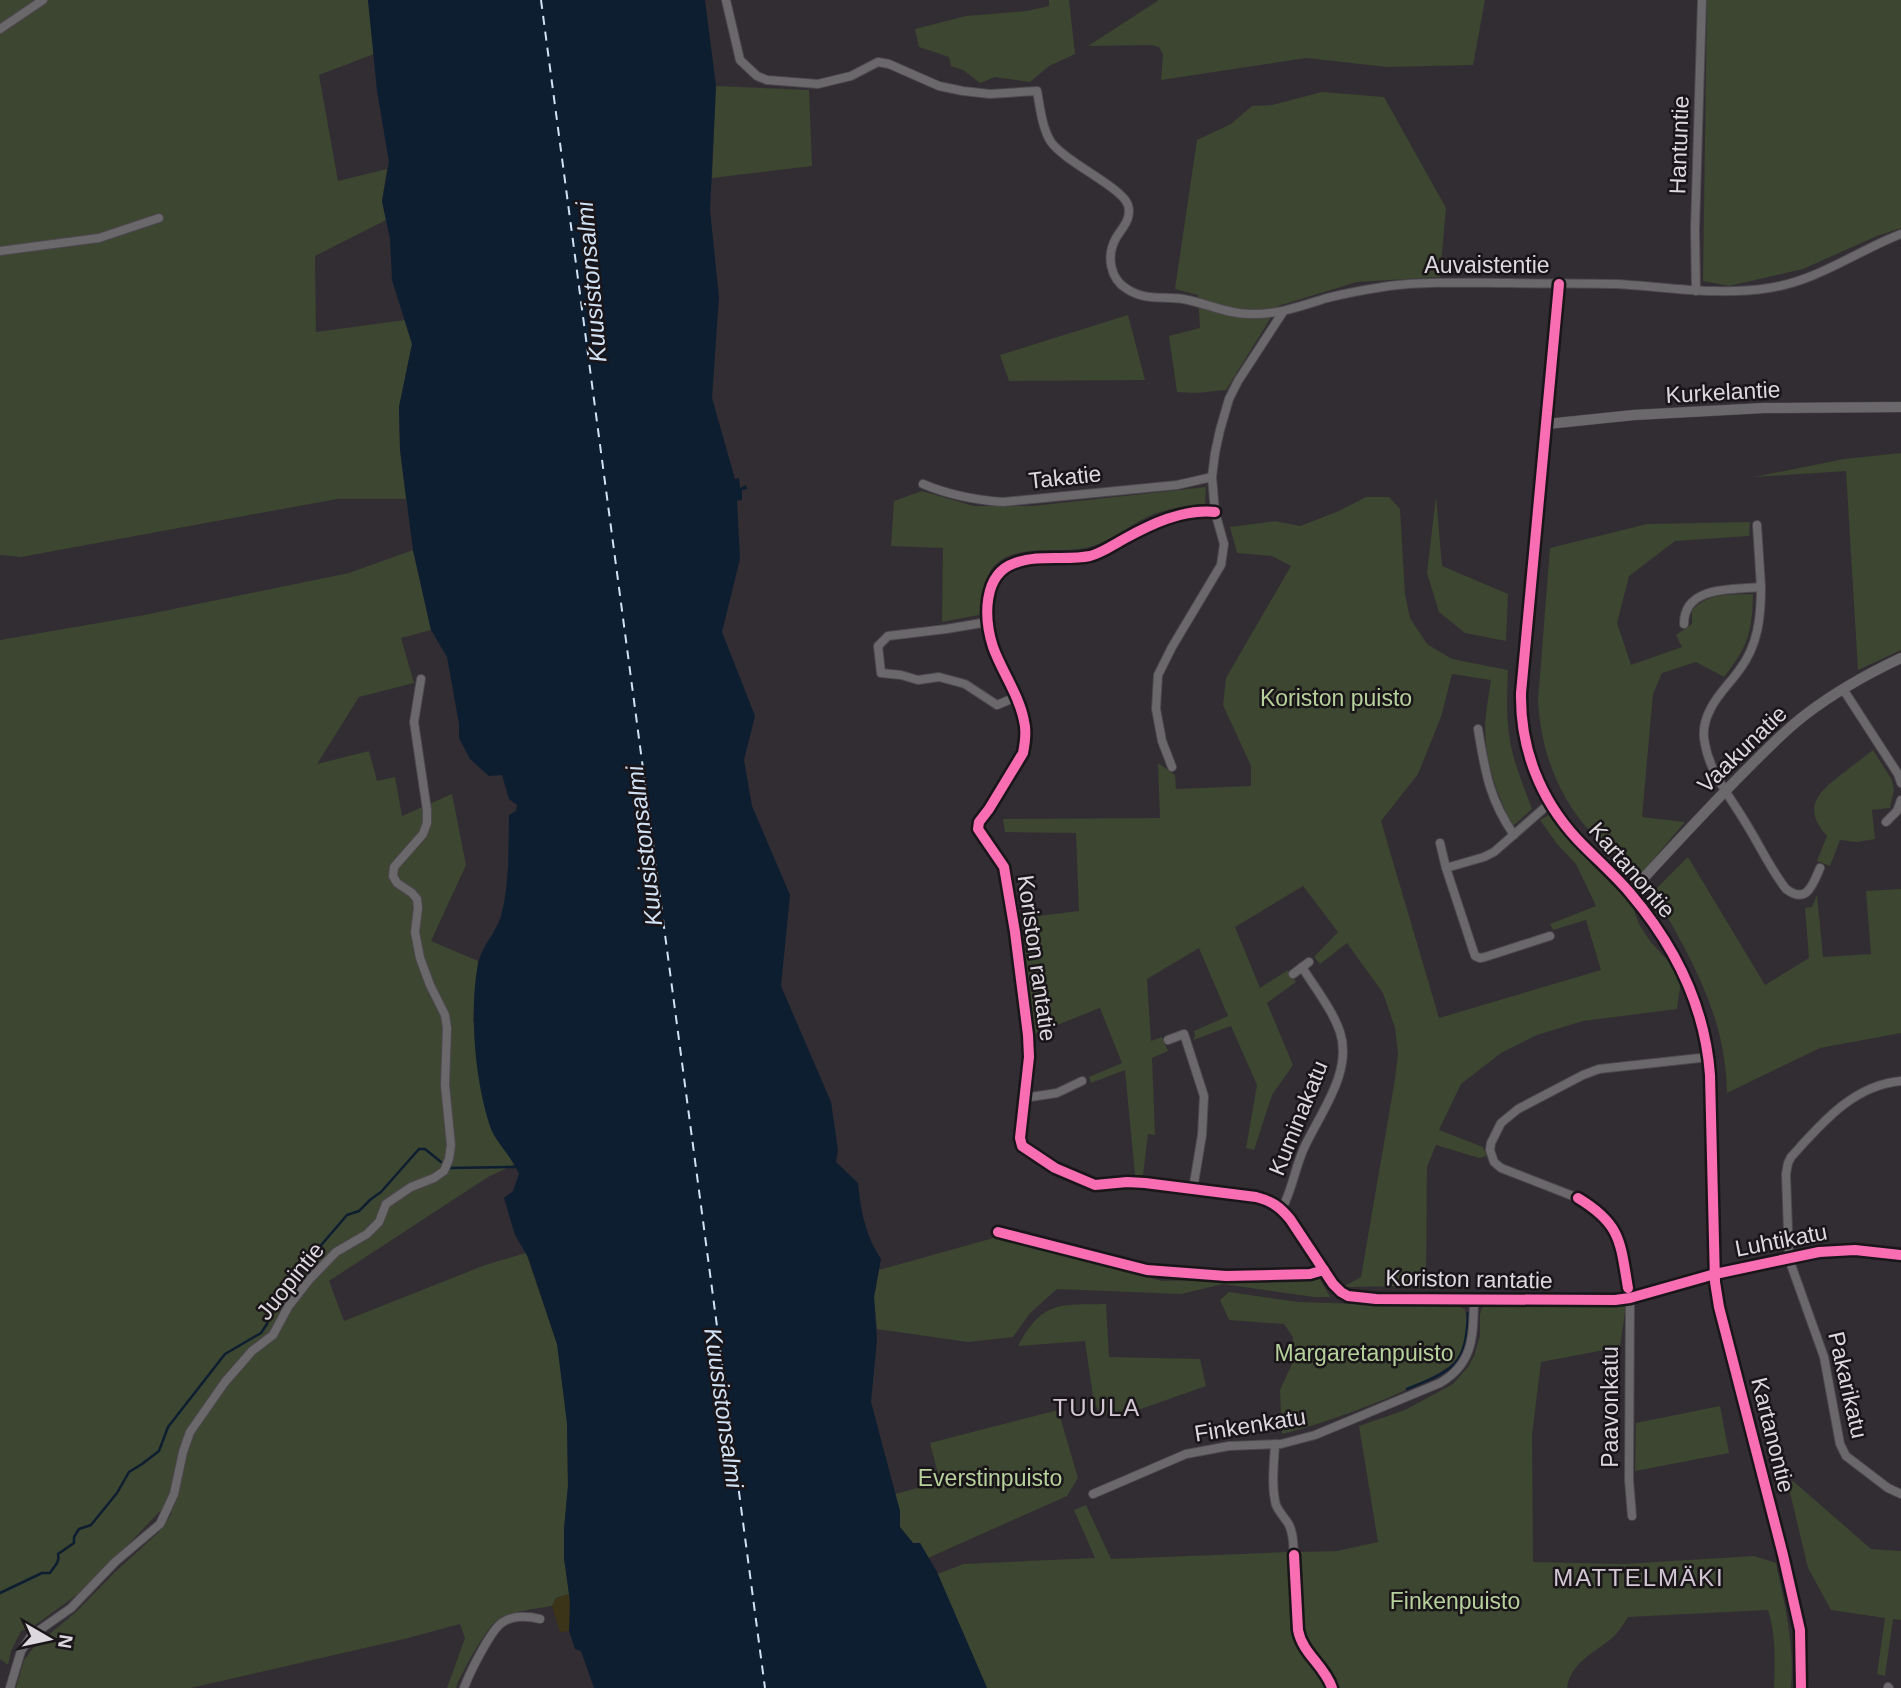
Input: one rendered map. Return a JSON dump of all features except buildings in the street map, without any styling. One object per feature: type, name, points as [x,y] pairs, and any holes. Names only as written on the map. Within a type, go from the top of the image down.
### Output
[{"type":"street","points":[[0,29],[43,0]]},
{"type":"street","name":"Auvaistentie","points":[[726,0],[740,60],[757,76],[767,79],[818,84],[851,76],[878,62],[889,64],[939,86],[963,91],[990,94],[1037,91],[1051,142],[1118,193],[1128,204],[1129,215],[1110,251],[1111,267],[1116,281],[1139,296],[1197,301],[1230,312],[1248,314],[1283,312],[1331,297],[1390,286],[1440,283],[1617,284],[1740,292],[1803,279],[1901,234]]},
{"type":"street","name":"Hantuntie","points":[[1696,291],[1695,229],[1702,0]]},
{"type":"street","points":[[0,251],[99,238],[159,218]]},
{"type":"street","name":"Kartanontie","points":[[1559,284],[1521,714],[1529,758],[1550,803],[1577,839],[1629,891],[1660,933],[1679,965],[1701,1019],[1709,1057],[1715,1274],[1719,1307],[1800,1630],[1801,1688]]},
{"type":"street","points":[[1172,767],[1158,724],[1156,684],[1162,666],[1221,565],[1224,544],[1215,512],[1212,477],[1215,453],[1229,398],[1283,312]]},
{"type":"street","name":"Kurkelantie","points":[[1547,424],[1634,415],[1764,408],[1901,407]]},
{"type":"street","name":"Takatie","points":[[923,484],[945,493],[1003,502],[1177,485],[1212,477]]},
{"type":"street","name":"Koriston rantatie","points":[[1215,512],[1175,517],[1155,523],[1093,555],[1013,563],[998,573],[992,582],[988,622],[993,647],[1016,697],[1026,733],[1023,753],[979,822],[978,829],[1004,867],[1012,916],[1028,1035],[1020,1138],[1022,1146],[1062,1171],[1095,1185],[1138,1182],[1256,1197],[1272,1202],[1282,1209],[1333,1284],[1348,1296],[1388,1300],[1601,1301],[1630,1298],[1715,1274]]},
{"type":"street","points":[[1757,525],[1761,587],[1758,628],[1749,656],[1716,699],[1706,719],[1705,747],[1725,791],[1786,889],[1796,895],[1808,892],[1820,868]]},
{"type":"street","points":[[1684,624],[1688,607],[1698,596],[1713,591],[1761,587]]},
{"type":"street","points":[[988,622],[888,636],[878,646],[881,673],[918,680],[939,677],[965,684],[997,705],[1016,697]]},
{"type":"street","name":"Vaakunatie","points":[[1629,891],[1788,728],[1862,677],[1901,658]]},
{"type":"street","name":"Juopintie","points":[[10,1688],[21,1651],[31,1636],[71,1608],[115,1562],[160,1524],[174,1494],[190,1432],[225,1382],[252,1351],[273,1335],[288,1307],[309,1280],[336,1252],[367,1234],[379,1222],[386,1204],[411,1186],[434,1178],[444,1171],[449,1159],[451,1145],[446,1093],[445,1015],[420,958],[415,932],[417,899],[397,883],[393,876],[394,867],[417,842],[427,823],[414,722],[421,679]]},
{"type":"street","points":[[1843,689],[1898,774],[1901,783]]},
{"type":"street","points":[[1478,729],[1486,777],[1495,803],[1514,835]]},
{"type":"street","points":[[1886,822],[1897,811],[1901,800]]},
{"type":"street","points":[[1446,868],[1494,852],[1550,803]]},
{"type":"street","points":[[1440,843],[1475,956],[1485,957],[1550,936]]},
{"type":"street","name":"Kuminakatu","points":[[1282,1209],[1304,1148],[1336,1082],[1343,1056],[1340,1033],[1306,964],[1293,974]]},
{"type":"street","points":[[1168,1041],[1184,1034],[1204,1096],[1202,1135],[1193,1189]]},
{"type":"street","points":[[1578,1198],[1501,1168],[1491,1154],[1491,1143],[1501,1123],[1518,1110],[1592,1071],[1709,1057]]},
{"type":"street","points":[[1024,1098],[1058,1093],[1082,1081]]},
{"type":"street","name":"Pakarikatu","points":[[1901,1081],[1868,1090],[1837,1109],[1791,1157],[1786,1174],[1789,1259],[1824,1357],[1840,1444],[1846,1456],[1888,1488],[1901,1494]]},
{"type":"street","name":"Luhtikatu","points":[[1715,1274],[1819,1252],[1855,1250]]},
{"type":"street","name":"Paavonkatu","points":[[1630,1298],[1629,1480],[1632,1516]]},
{"type":"street","name":"Finkenkatu","points":[[1093,1494],[1186,1454],[1229,1446],[1291,1442],[1336,1428],[1429,1388],[1450,1377],[1464,1361],[1470,1348],[1474,1300]]},
{"type":"street","points":[[1275,1444],[1275,1499],[1277,1508],[1292,1532],[1294,1555]]},
{"type":"street","points":[[464,1688],[475,1663],[501,1623],[516,1617],[540,1619]]},
{"type":"green space","points":[[0,0],[368,0],[374,54],[319,75],[338,181],[387,169],[382,201],[386,220],[315,256],[316,332],[405,320],[412,344],[399,407],[400,450],[406,499],[337,499],[21,557],[0,555]]},
{"type":"green space","points":[[1049,0],[1069,0],[1075,54],[1049,66],[1030,82],[995,77],[980,83],[963,70],[951,66],[949,57],[919,47],[915,29],[966,16],[1027,11],[1049,6]]},
{"type":"green space","points":[[1159,0],[1485,0],[1473,65],[1387,67],[1306,58],[1161,80],[1163,54],[1159,47],[1088,46]]},
{"type":"green space","points":[[1707,0],[1901,0],[1901,228],[1803,269],[1729,286],[1703,281]]},
{"type":"green space","points":[[716,86],[809,90],[812,166],[712,178]]},
{"type":"green space","points":[[1322,92],[1384,97],[1446,208],[1440,277],[1357,282],[1278,306],[1226,390],[1177,392],[1169,336],[1200,328],[1198,295],[1175,289],[1197,140],[1231,124],[1252,106],[1272,105]]},
{"type":"green space","points":[[1128,315],[1145,380],[1009,381],[1000,355]]},
{"type":"green space","points":[[1901,453],[1901,650],[1858,670],[1846,471],[1754,477],[1844,459]]},
{"type":"green space","points":[[1206,487],[1205,504],[1154,514],[1093,546],[1074,550],[1027,551],[1005,558],[996,564],[989,574],[985,587],[984,614],[942,622],[943,548],[891,546],[894,501],[922,491],[974,506],[1033,506]]},
{"type":"green space","points":[[1436,496],[1442,566],[1508,594],[1506,641],[1465,633],[1439,612],[1427,573]]},
{"type":"green space","name":"Koriston puisto","points":[[1366,497],[1389,497],[1400,509],[1405,594],[1410,618],[1427,644],[1452,659],[1508,670],[1507,715],[1510,741],[1532,809],[1513,826],[1493,777],[1485,724],[1491,680],[1452,674],[1441,717],[1418,774],[1381,821],[1439,1018],[1601,970],[1586,920],[1553,930],[1550,924],[1596,906],[1576,864],[1540,820],[1549,815],[1632,905],[1639,924],[1650,941],[1681,980],[1677,1009],[1583,1021],[1537,1035],[1501,1053],[1461,1084],[1439,1130],[1483,1147],[1487,1156],[1479,1158],[1436,1145],[1427,1167],[1426,1286],[1343,1287],[1361,1277],[1398,1054],[1395,1028],[1383,993],[1347,943],[1320,964],[1314,957],[1338,932],[1303,886],[1235,927],[1260,988],[1288,970],[1296,982],[1267,1003],[1293,1065],[1272,1095],[1254,1150],[1246,1148],[1257,1085],[1231,1026],[1193,1040],[1194,1031],[1228,1016],[1199,948],[1147,979],[1151,1041],[1162,1037],[1168,1051],[1152,1058],[1155,1135],[1148,1134],[1143,1175],[1135,1175],[1125,1070],[1091,1083],[1089,1077],[1122,1063],[1100,1008],[1032,1035],[1022,918],[1079,911],[1076,833],[1005,832],[1003,819],[1160,818],[1158,763],[1175,775],[1176,789],[1251,786],[1251,766],[1223,705],[1226,678],[1291,566],[1272,556],[1237,553],[1230,527],[1275,521],[1300,526]]},
{"type":"green space","points":[[1750,522],[1749,536],[1675,541],[1629,576],[1617,623],[1631,665],[1682,647],[1676,635],[1692,624],[1692,610],[1699,604],[1713,597],[1753,594],[1747,638],[1739,656],[1724,677],[1696,662],[1662,673],[1653,694],[1642,817],[1685,822],[1640,875],[1600,841],[1577,815],[1559,785],[1547,753],[1538,701],[1550,548],[1647,524]]},
{"type":"green space","points":[[413,550],[431,630],[401,638],[414,683],[359,697],[317,764],[369,751],[377,781],[395,777],[402,816],[452,794],[466,865],[431,941],[478,961],[473,1020],[515,1164],[488,1177],[329,1281],[344,1321],[485,1265],[526,1253],[557,1344],[562,1377],[567,1423],[568,1486],[564,1558],[569,1594],[556,1598],[552,1606],[514,1613],[495,1622],[473,1653],[456,1688],[447,1688],[465,1638],[460,1624],[191,1688],[16,1688],[24,1660],[33,1648],[77,1611],[159,1532],[172,1513],[160,1511],[89,1586],[34,1626],[21,1631],[11,1651],[8,1665],[0,1659],[0,640],[139,616],[349,573]]},
{"type":"green space","points":[[1873,750],[1892,780],[1894,790],[1890,808],[1872,810],[1875,839],[1857,842],[1840,840],[1830,866],[1817,861],[1827,836],[1815,817],[1816,802],[1833,781]]},
{"type":"green space","points":[[1688,857],[1765,985],[1809,958],[1805,908],[1812,907],[1817,895],[1823,957],[1871,954],[1866,891],[1901,889],[1901,1033],[1820,1048],[1727,1093],[1725,1065],[1713,1012],[1692,963],[1653,892]]},
{"type":"green space","points":[[997,1237],[1162,1281],[1319,1277],[1330,1297],[1223,1284],[1181,1294],[1057,1289],[1030,1313],[1013,1337],[968,1342],[877,1329],[874,1297],[879,1270]]},
{"type":"green space","name":"Margaretanpuisto","points":[[1229,1292],[1298,1302],[1459,1307],[1465,1309],[1466,1314],[1465,1347],[1453,1364],[1408,1389],[1350,1413],[1282,1434],[1280,1390],[1292,1364],[1293,1337],[1284,1324],[1229,1320],[1220,1300]]},
{"type":"green space","points":[[1106,1304],[1109,1357],[1200,1359],[1206,1386],[1138,1410],[1101,1414],[1094,1403],[1085,1341],[1018,1346],[1036,1320],[1054,1308]]},
{"type":"green space","name":"Finkenpuisto","points":[[1486,1305],[1626,1305],[1620,1347],[1541,1362],[1532,1435],[1533,1562],[1624,1564],[1754,1556],[1779,1564],[1776,1564],[1790,1641],[1791,1688],[1774,1688],[1774,1639],[1768,1610],[1628,1617],[1614,1637],[1578,1665],[1567,1688],[987,1688],[937,1574],[964,1564],[1095,1558],[1074,1510],[1086,1505],[1111,1559],[1288,1552],[1292,1560],[1292,1576],[1297,1575],[1299,1552],[1337,1551],[1378,1542],[1359,1426],[1405,1410],[1453,1384],[1474,1356],[1480,1336],[1480,1314]]},
{"type":"green space","points":[[1720,1406],[1729,1453],[1635,1471],[1636,1423]]},
{"type":"green space","name":"Everstinpuisto","points":[[1058,1410],[1078,1478],[1067,1496],[928,1558],[920,1543],[913,1543],[900,1527],[900,1511],[895,1494],[940,1482],[930,1443]]},
{"type":"green space","points":[[1793,1481],[1871,1549],[1901,1551],[1901,1620],[1893,1619],[1885,1676],[1877,1674],[1885,1618],[1831,1610],[1808,1568],[1788,1484]]},
{"type":"sand","points":[[569,1594],[569,1631],[560,1632],[552,1606],[556,1598]]},
{"type":"water","name":"Kuusistonsalmi","points":[[368,0],[705,0],[716,86],[710,210],[719,297],[712,398],[735,479],[739,478],[740,488],[746,485],[747,489],[742,490],[742,500],[737,501],[740,559],[722,632],[755,716],[744,760],[752,806],[790,895],[781,986],[831,1102],[838,1150],[836,1162],[858,1183],[865,1222],[881,1259],[874,1297],[877,1340],[871,1402],[900,1511],[900,1527],[913,1543],[920,1543],[937,1572],[987,1688],[594,1688],[581,1651],[575,1649],[569,1631],[570,1601],[564,1558],[568,1486],[567,1423],[557,1344],[528,1257],[515,1235],[504,1198],[513,1191],[519,1174],[491,1129],[481,1091],[475,1047],[474,1004],[478,964],[496,928],[504,904],[509,815],[516,811],[517,805],[509,799],[502,775],[489,776],[470,759],[459,738],[447,657],[431,630],[413,550],[400,450],[399,407],[412,344],[392,280],[390,239],[382,201],[389,162],[377,91]]},
{"type":"waterway","points":[[0,1593],[42,1573],[50,1573],[57,1562],[58,1554],[74,1543],[79,1529],[91,1525],[117,1493],[129,1472],[159,1451],[168,1427],[225,1354],[261,1333],[267,1324],[274,1300],[347,1215],[359,1211],[381,1192],[419,1149],[425,1149],[441,1162]]},
{"type":"waterway","points":[[449,1168],[516,1167]]},
{"type":"waterway","points":[[1407,1389],[1436,1377],[1454,1364],[1464,1345],[1468,1313]]},
{"type":"ferry route","points":[[541,0],[765,1688]]},
{"type":"cycle path","points":[[1559,284],[1521,693],[1524,733],[1535,772],[1552,807],[1577,839],[1630,893],[1661,934],[1685,978],[1702,1024],[1710,1075],[1715,1282],[1800,1630],[1801,1688]]},
{"type":"cycle path","points":[[1215,512],[1191,513],[1167,519],[1090,556],[1033,559],[1015,563],[1004,569],[991,587],[987,611],[990,636],[1022,711],[1025,737],[1023,753],[979,822],[978,829],[1004,867],[1015,932],[1029,1057],[1020,1138],[1022,1146],[1055,1168],[1095,1185],[1145,1183],[1267,1200],[1290,1219],[1333,1284],[1348,1296],[1376,1299],[1615,1300],[1715,1274],[1819,1252],[1855,1250],[1901,1255]]},
{"type":"cycle path","points":[[1578,1198],[1603,1216],[1611,1226],[1620,1246],[1628,1288]]},
{"type":"cycle path","points":[[998,1232],[1147,1270],[1226,1276],[1310,1274],[1324,1270]]},
{"type":"cycle path","points":[[1294,1555],[1300,1638],[1332,1688]]},
{"type":"district","name":"TUULA","points":[[1097,1407]]},
{"type":"district","name":"MATTELMÄKI","points":[[1639,1577]]}]
